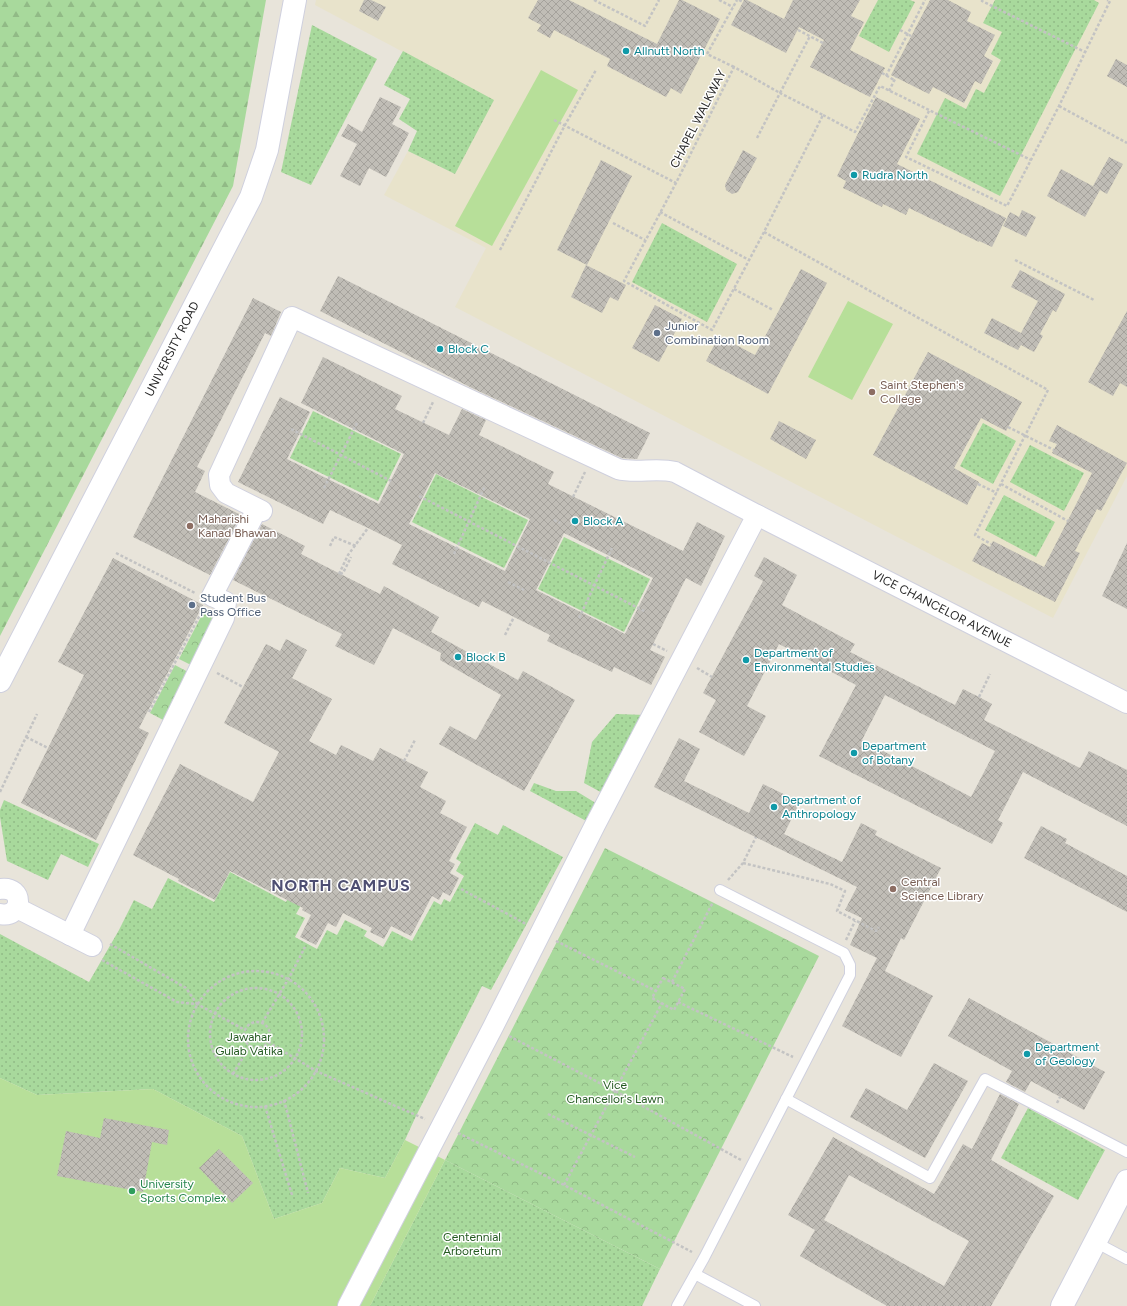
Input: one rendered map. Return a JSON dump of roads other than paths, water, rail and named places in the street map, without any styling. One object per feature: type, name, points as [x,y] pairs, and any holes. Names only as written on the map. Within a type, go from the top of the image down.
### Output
[{"type":"street","name":"UNIVERSITY ROAD","points":[[0,682],[251,197],[267,150],[295,0]]},
{"type":"street","name":"VICE CHANCELOR AVENUE","points":[[70,935],[224,618],[226,602],[212,596],[259,510],[226,493],[220,485],[219,475],[292,317],[440,387],[624,471],[665,470],[675,472],[1127,703]]},
{"type":"street","points":[[348,1306],[757,515]]},
{"type":"street","points":[[0,889],[6,888],[12,890],[18,897],[18,902],[8,911],[70,935],[92,946]]},
{"type":"street","points":[[1062,1306],[1127,1181]]},
{"type":"lane","points":[[677,1306],[704,1258],[850,975],[850,965],[844,954],[720,890]]},
{"type":"lane","points":[[786,1099],[930,1178],[985,1079],[1127,1152]]},
{"type":"lane","points":[[1095,1242],[1127,1259]]},
{"type":"lane","points":[[695,1274],[755,1306]]},
{"type":"place","name":"Allnutt North","points":[[626,51]]},
{"type":"place","name":"Rudra North","points":[[854,175]]},
{"type":"place","name":"Junior Combination Room","points":[[657,333]]},
{"type":"place","name":"Block C","points":[[440,349]]},
{"type":"place","name":"Saint Stephen's College","points":[[872,392]]},
{"type":"place","name":"Block A","points":[[575,521]]},
{"type":"place","name":"Maharishi Kanad Bhawan","points":[[190,526]]},
{"type":"place","name":"Student Bus Pass Office","points":[[192,605]]},
{"type":"place","name":"Block B","points":[[458,657]]},
{"type":"place","name":"Department of Environmental Studies","points":[[746,660]]},
{"type":"place","name":"Department of Botany","points":[[854,753]]},
{"type":"place","name":"Department of Anthropology","points":[[774,807]]},
{"type":"place","name":"Central Science Library","points":[[893,889]]},
{"type":"place","name":"Department of Geology","points":[[1027,1054]]},
{"type":"place","name":"University Sports Complex","points":[[132,1191]]},
{"type":"district","name":"NORTH CAMPUS","points":[[341,885]]},
{"type":"park label","name":"Jawahar Gulab Vatika","points":[[249,1044]]},
{"type":"park label","name":"Vice Chancellor's Lawn","points":[[615,1092]]},
{"type":"park label","name":"Centennial Arboretum","points":[[472,1244]]}]
